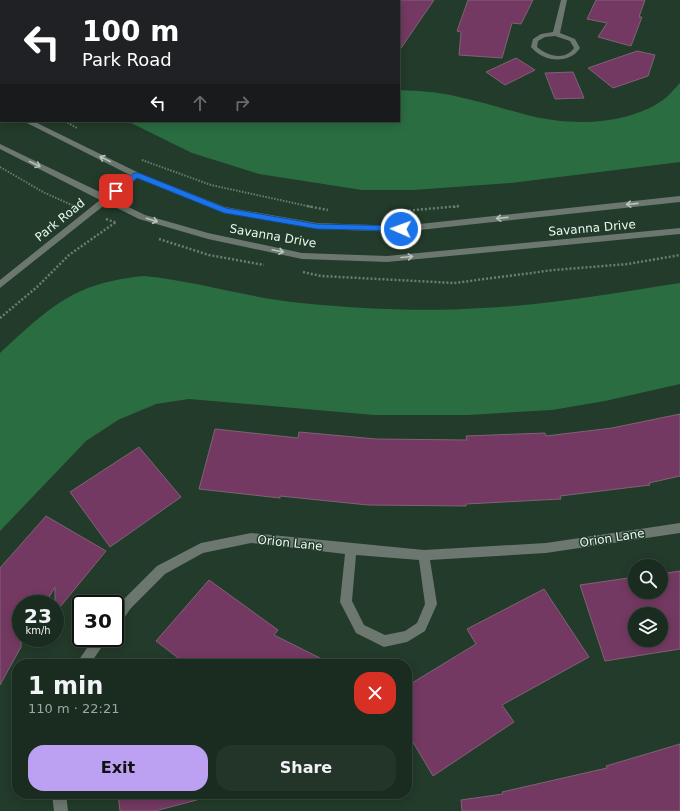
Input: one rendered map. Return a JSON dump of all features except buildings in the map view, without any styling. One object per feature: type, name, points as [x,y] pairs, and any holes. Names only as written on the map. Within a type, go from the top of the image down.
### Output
[{"type":"street","points":[[556,34],[564,0]]},
{"type":"street","points":[[556,34],[573,40],[577,48],[575,51],[567,56],[554,57],[541,54],[534,47],[535,40],[538,37],[556,34]]},
{"type":"street","name":"Savanna Drive","points":[[29,122],[136,175],[224,210],[317,226],[401,229],[680,199]]},
{"type":"street","name":"Savanna Drive","points":[[0,146],[142,217],[208,236],[302,256],[387,259],[680,231]]},
{"type":"street","name":"Park Road","points":[[0,285],[136,175]]},
{"type":"street","name":"Orion Lane","points":[[124,608],[161,570],[201,548],[251,538],[351,549],[424,554],[546,548],[680,528]]},
{"type":"street","points":[[351,549],[346,602],[360,629],[384,641],[408,636],[422,627],[431,604],[424,554]]},
{"type":"street","points":[[86,659],[95,647]]},
{"type":"street","points":[[60,799],[61,811]]},
{"type":"path","points":[[68,122],[78,128]]},
{"type":"path","points":[[137,158],[211,185],[331,211]]},
{"type":"path","points":[[390,213],[464,206]]},
{"type":"path","points":[[0,318],[37,287],[69,255],[116,222]]},
{"type":"shaded area","points":[[680,83],[680,162],[511,183],[413,190],[362,190],[259,174],[192,153],[129,122],[400,122],[400,90],[452,95],[543,119],[579,122],[615,119],[632,115],[648,109],[669,94]]},
{"type":"shaded area","points":[[144,276],[164,278],[281,301],[346,307],[415,310],[460,309],[532,304],[680,283],[680,384],[605,401],[552,410],[468,415],[374,415],[189,399],[156,404],[118,420],[86,441],[0,531],[0,353],[38,319],[70,296],[104,283]]},
{"type":"route","points":[[116,191],[136,175],[224,210],[317,226],[401,229]]}]
